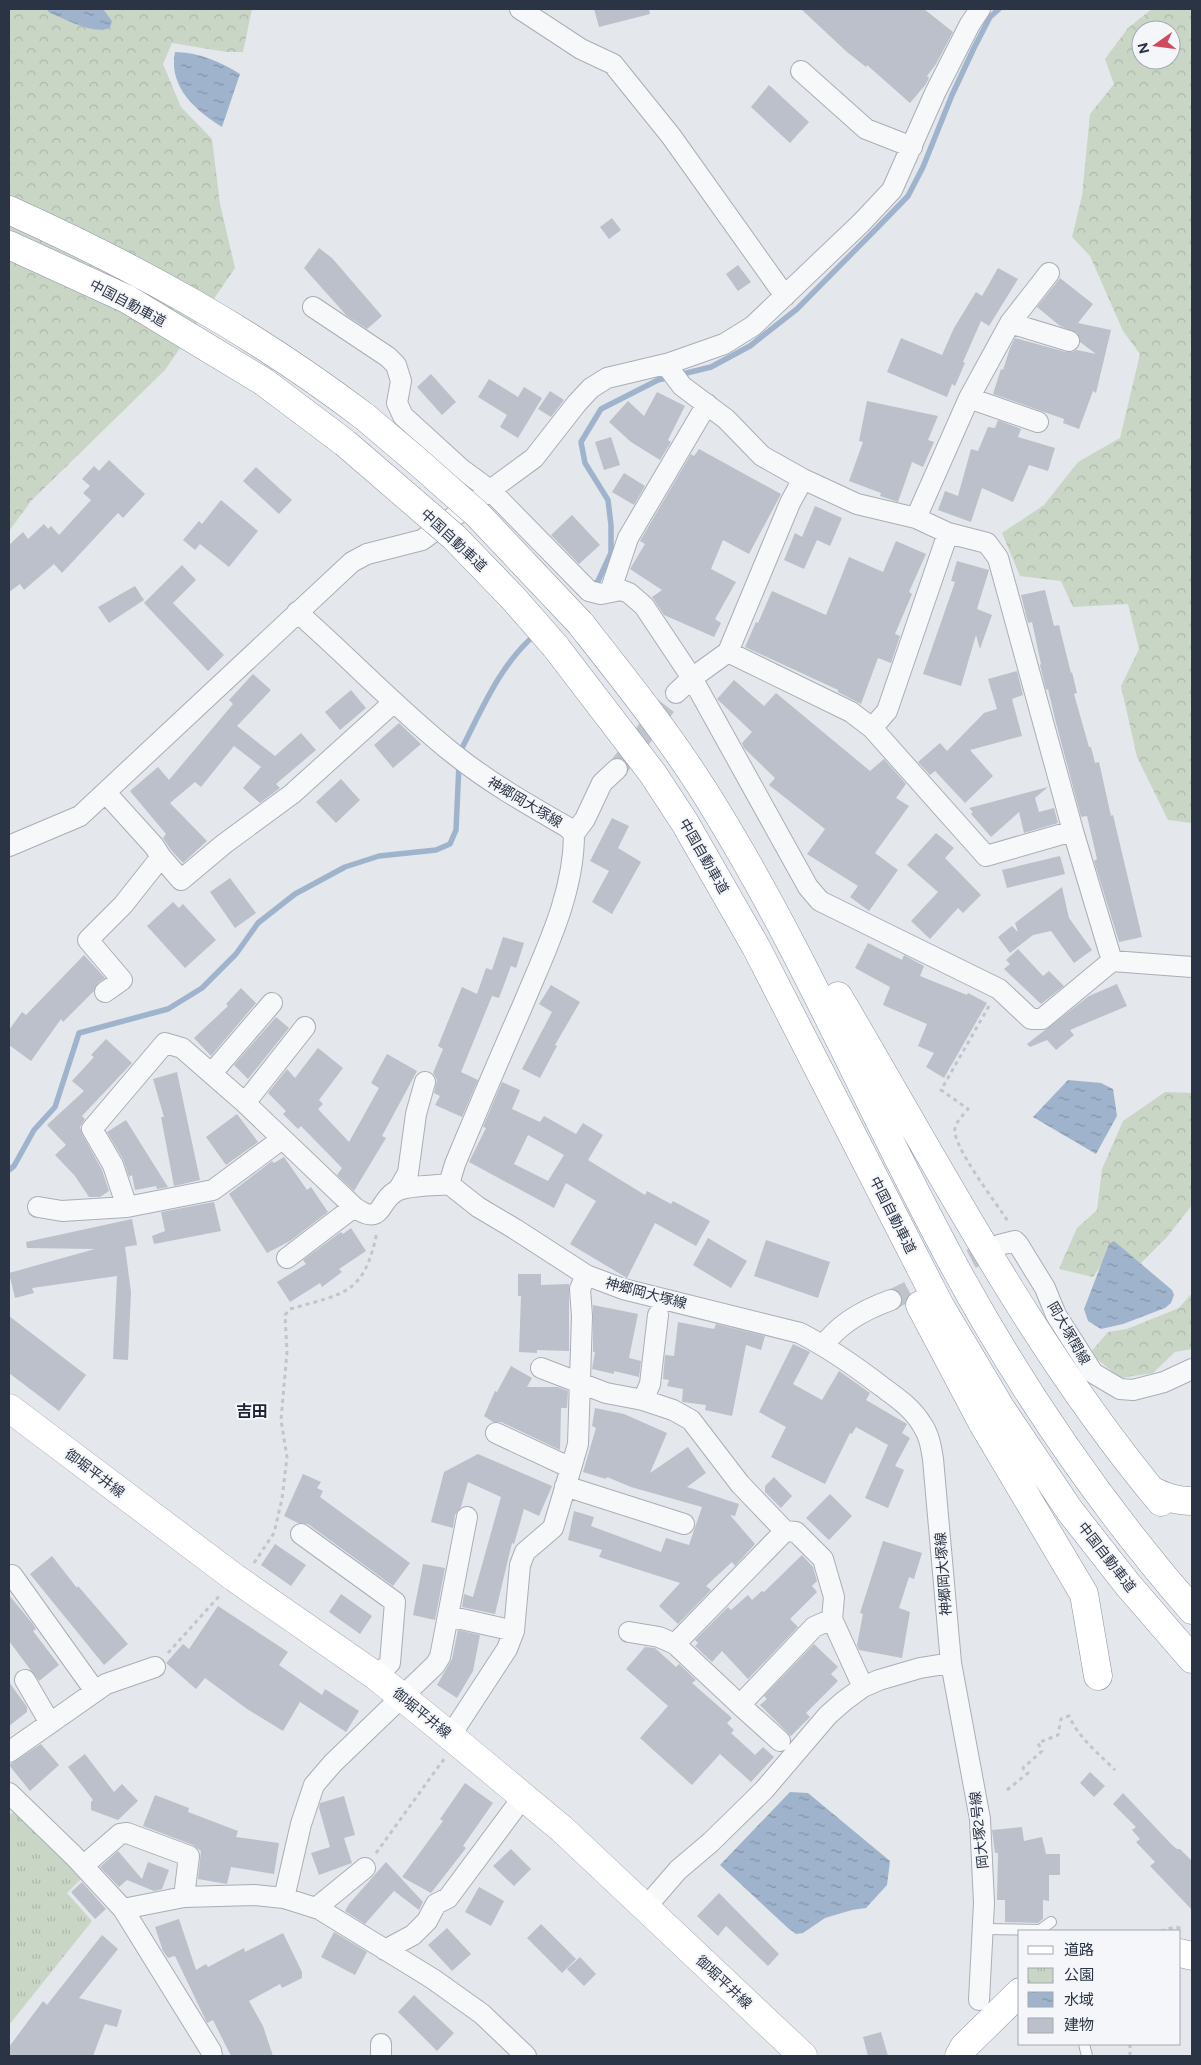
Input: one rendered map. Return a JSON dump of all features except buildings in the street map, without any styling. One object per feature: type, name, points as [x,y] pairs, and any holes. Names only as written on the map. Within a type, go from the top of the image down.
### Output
[{"type":"main road","points":[[9,210],[144,275],[210,312],[322,385],[365,417],[417,460],[477,514],[580,623],[632,689],[766,874],[1027,1318],[1100,1424],[1156,1496],[1192,1501]]},
{"type":"main road","name":"中国自動車道","points":[[9,245],[127,299],[264,382],[345,443],[454,537],[513,598],[555,646],[653,774],[685,823],[756,947],[940,1306],[1000,1407],[1070,1511],[1128,1585],[1192,1659]]},
{"type":"main road","points":[[685,762],[717,812],[779,918],[933,1227],[985,1321],[1089,1482],[1145,1556],[1192,1610]]},
{"type":"main road","points":[[833,1099],[883,1234],[982,1422],[1084,1594],[1098,1676]]},
{"type":"main road","name":"御堀平井線","points":[[9,1408],[235,1578],[376,1676],[453,1738],[562,1829],[803,2056]]},
{"type":"main road","points":[[959,2056],[964,2047],[1018,1994]]},
{"type":"main road","points":[[967,2056],[1018,2008]]},
{"type":"street","points":[[520,9],[581,49],[613,64],[671,136],[785,296]]},
{"type":"street","points":[[9,846],[80,816],[352,562],[367,554],[422,540],[534,458],[576,403],[591,388],[607,378],[674,373],[753,326],[861,223],[892,190],[936,93],[970,24],[980,9]]},
{"type":"street","points":[[801,71],[866,129],[912,147]]},
{"type":"street","points":[[916,518],[969,398],[1010,323],[1049,273]]},
{"type":"street","points":[[313,307],[396,365],[401,381],[396,404],[403,416],[460,468],[490,490],[589,591],[601,594],[621,590],[629,593],[644,606],[692,678],[808,887],[820,901],[999,989],[1031,1019],[1042,1019],[1112,961],[1192,967]]},
{"type":"street","points":[[1010,323],[1069,342]]},
{"type":"street","points":[[674,373],[726,419],[762,456],[803,479],[857,504],[916,518],[948,533],[987,543],[998,558],[1073,831],[1112,961]]},
{"type":"street","points":[[969,398],[1038,422]]},
{"type":"street","points":[[610,592],[628,538],[707,404]]},
{"type":"street","points":[[676,693],[692,678],[728,652],[790,503],[803,479]]},
{"type":"street","points":[[872,728],[888,711],[948,533]]},
{"type":"street","name":"神郷岡大塚線","points":[[297,612],[394,702],[459,758],[488,780],[567,827],[574,834],[574,850],[568,888],[552,936],[455,1164],[450,1184],[478,1207],[586,1275],[623,1289],[800,1332],[824,1345],[905,1404],[923,1425],[931,1443],[940,1523],[951,1663]]},
{"type":"street","points":[[728,652],[851,712],[872,728],[986,856],[1073,831]]},
{"type":"street","points":[[106,793],[154,846],[181,880],[224,844],[292,794],[394,702]]},
{"type":"street","points":[[574,834],[585,819],[602,783],[617,769]]},
{"type":"street","points":[[105,992],[122,980],[88,940],[123,905],[161,857]]},
{"type":"street","points":[[212,1073],[272,1003]]},
{"type":"street","points":[[245,1104],[304,1027]]},
{"type":"street","points":[[127,1207],[113,1164],[92,1129],[165,1043],[182,1048],[212,1073],[354,1207],[365,1215],[373,1215],[380,1211],[388,1198],[398,1190],[408,1173],[416,1114],[425,1082]]},
{"type":"street","points":[[38,1207],[62,1211],[127,1207],[213,1190],[282,1138]]},
{"type":"street","points":[[398,1190],[450,1184]]},
{"type":"street","points":[[287,1258],[354,1207]]},
{"type":"street","name":"岡大塚閏線","points":[[1005,1243],[1015,1241],[1018,1244],[1045,1288],[1056,1315],[1093,1373],[1120,1389],[1133,1390],[1164,1382],[1192,1369]]},
{"type":"street","points":[[453,1738],[458,1724],[507,1649],[514,1631],[520,1565],[525,1552],[553,1528],[578,1444],[582,1316],[580,1289],[586,1275]]},
{"type":"street","points":[[824,1345],[830,1336],[850,1320],[864,1311],[891,1300]]},
{"type":"street","points":[[643,1400],[650,1384],[658,1315]]},
{"type":"street","points":[[542,1368],[606,1393],[643,1400],[673,1410],[691,1420],[740,1484],[785,1531],[796,1532],[824,1559],[834,1597],[832,1619],[863,1687]]},
{"type":"street","points":[[496,1433],[568,1477],[684,1524]]},
{"type":"street","points":[[284,1898],[301,1824],[314,1785],[333,1763],[435,1665],[440,1657],[467,1517]]},
{"type":"street","points":[[675,1644],[785,1531]]},
{"type":"street","points":[[302,1534],[394,1602],[390,1663],[376,1676]]},
{"type":"street","points":[[9,1577],[12,1575],[95,1691]]},
{"type":"street","points":[[448,1616],[514,1631]]},
{"type":"street","points":[[740,1705],[814,1627],[832,1619]]},
{"type":"street","points":[[629,1632],[659,1637],[675,1644],[780,1741]]},
{"type":"street","points":[[646,1907],[678,1870],[711,1842],[764,1790],[828,1715],[863,1687],[891,1676],[920,1668],[951,1663]]},
{"type":"street","name":"岡大塚2号線","points":[[951,1663],[980,1819],[984,1929],[979,2000]]},
{"type":"street","points":[[9,1752],[106,1684],[155,1667]]},
{"type":"street","points":[[25,1680],[50,1723]]},
{"type":"street","points":[[9,1794],[83,1866],[123,1909],[211,2050],[212,2056]]},
{"type":"street","points":[[385,1950],[413,1935],[427,1921],[436,1904],[448,1898],[523,1796]]},
{"type":"street","points":[[83,1866],[120,1834],[128,1833],[189,1856],[184,1897]]},
{"type":"street","points":[[316,1908],[365,1868]]},
{"type":"street","points":[[123,1909],[184,1897],[254,1895],[284,1898],[316,1908],[434,1979],[482,2014],[526,2056]]},
{"type":"lane","points":[[984,1929],[1040,1930],[1051,1922]]},
{"type":"path","points":[[999,989],[941,1090],[968,1109],[955,1126],[954,1135],[957,1144],[1010,1226],[1005,1243]]},
{"type":"path","points":[[155,1667],[235,1578],[255,1562],[274,1533],[282,1499],[287,1457],[282,1420],[286,1352],[285,1315],[290,1309],[347,1291],[361,1278],[374,1248],[377,1231],[373,1215]]},
{"type":"path","points":[[1007,1790],[1028,1773],[1023,1768],[1042,1750],[1038,1743],[1058,1735],[1060,1718],[1069,1716],[1074,1728],[1084,1740],[1115,1770]]},
{"type":"path","points":[[365,1868],[453,1738]]},
{"type":"green space","points":[[9,9],[252,9],[243,52],[227,52],[172,43],[163,64],[181,107],[212,139],[220,204],[235,268],[165,370],[32,500],[9,531]]},
{"type":"green space","points":[[1152,9],[1192,9],[1192,823],[1168,820],[1137,757],[1121,686],[1139,649],[1128,604],[1073,607],[1061,581],[1020,576],[1002,533],[1044,505],[1078,462],[1120,438],[1140,354],[1123,331],[1090,256],[1072,237],[1082,196],[1090,114],[1114,84],[1105,59],[1131,26],[1131,70],[1181,70],[1181,20],[1138,20]]},
{"type":"green space","points":[[1165,1092],[1192,1093],[1192,1205],[1167,1237],[1140,1264],[1106,1258],[1093,1277],[1059,1269],[1077,1228],[1097,1210],[1102,1169],[1123,1121]]},
{"type":"green space","points":[[1192,1293],[1192,1349],[1175,1352],[1153,1373],[1120,1378],[1090,1353],[1108,1332],[1127,1329],[1179,1308]]},
{"type":"green space","points":[[16,1811],[82,1878],[67,1893],[92,1921],[9,2025],[9,1815]]},
{"type":"water","points":[[46,9],[103,9],[112,21],[110,28],[103,30],[87,28],[50,13]]},
{"type":"water","points":[[175,52],[184,52],[209,59],[240,74],[222,127],[212,121],[186,97],[176,76],[174,65]]},
{"type":"water","points":[[1068,1080],[1101,1083],[1113,1089],[1117,1116],[1096,1154],[1033,1117]]},
{"type":"water","points":[[1114,1241],[1172,1290],[1174,1295],[1171,1303],[1165,1308],[1123,1324],[1101,1329],[1088,1321],[1084,1309],[1109,1244]]},
{"type":"water","points":[[790,1792],[808,1793],[890,1861],[887,1885],[866,1908],[825,1918],[803,1933],[796,1934],[720,1865]]},
{"type":"waterway","points":[[592,586],[598,581],[611,553],[611,525],[608,500],[585,463],[581,442],[601,409],[658,380],[711,367],[750,346],[797,309],[908,196],[923,167],[952,95],[974,48],[990,17],[999,9]]},
{"type":"waterway","points":[[460,755],[493,687],[512,659],[536,634]]},
{"type":"waterway","points":[[9,1170],[14,1166],[34,1130],[55,1107],[79,1033],[168,1009],[202,988],[236,954],[258,923],[295,894],[345,867],[379,856],[436,850],[450,844],[456,830],[459,764]]},
{"type":"tunnel","points":[[617,769],[676,693]]},
{"type":"tunnel","points":[[891,1300],[998,1245]]},
{"type":"district","name":"吉田","points":[[252,1411]]}]
